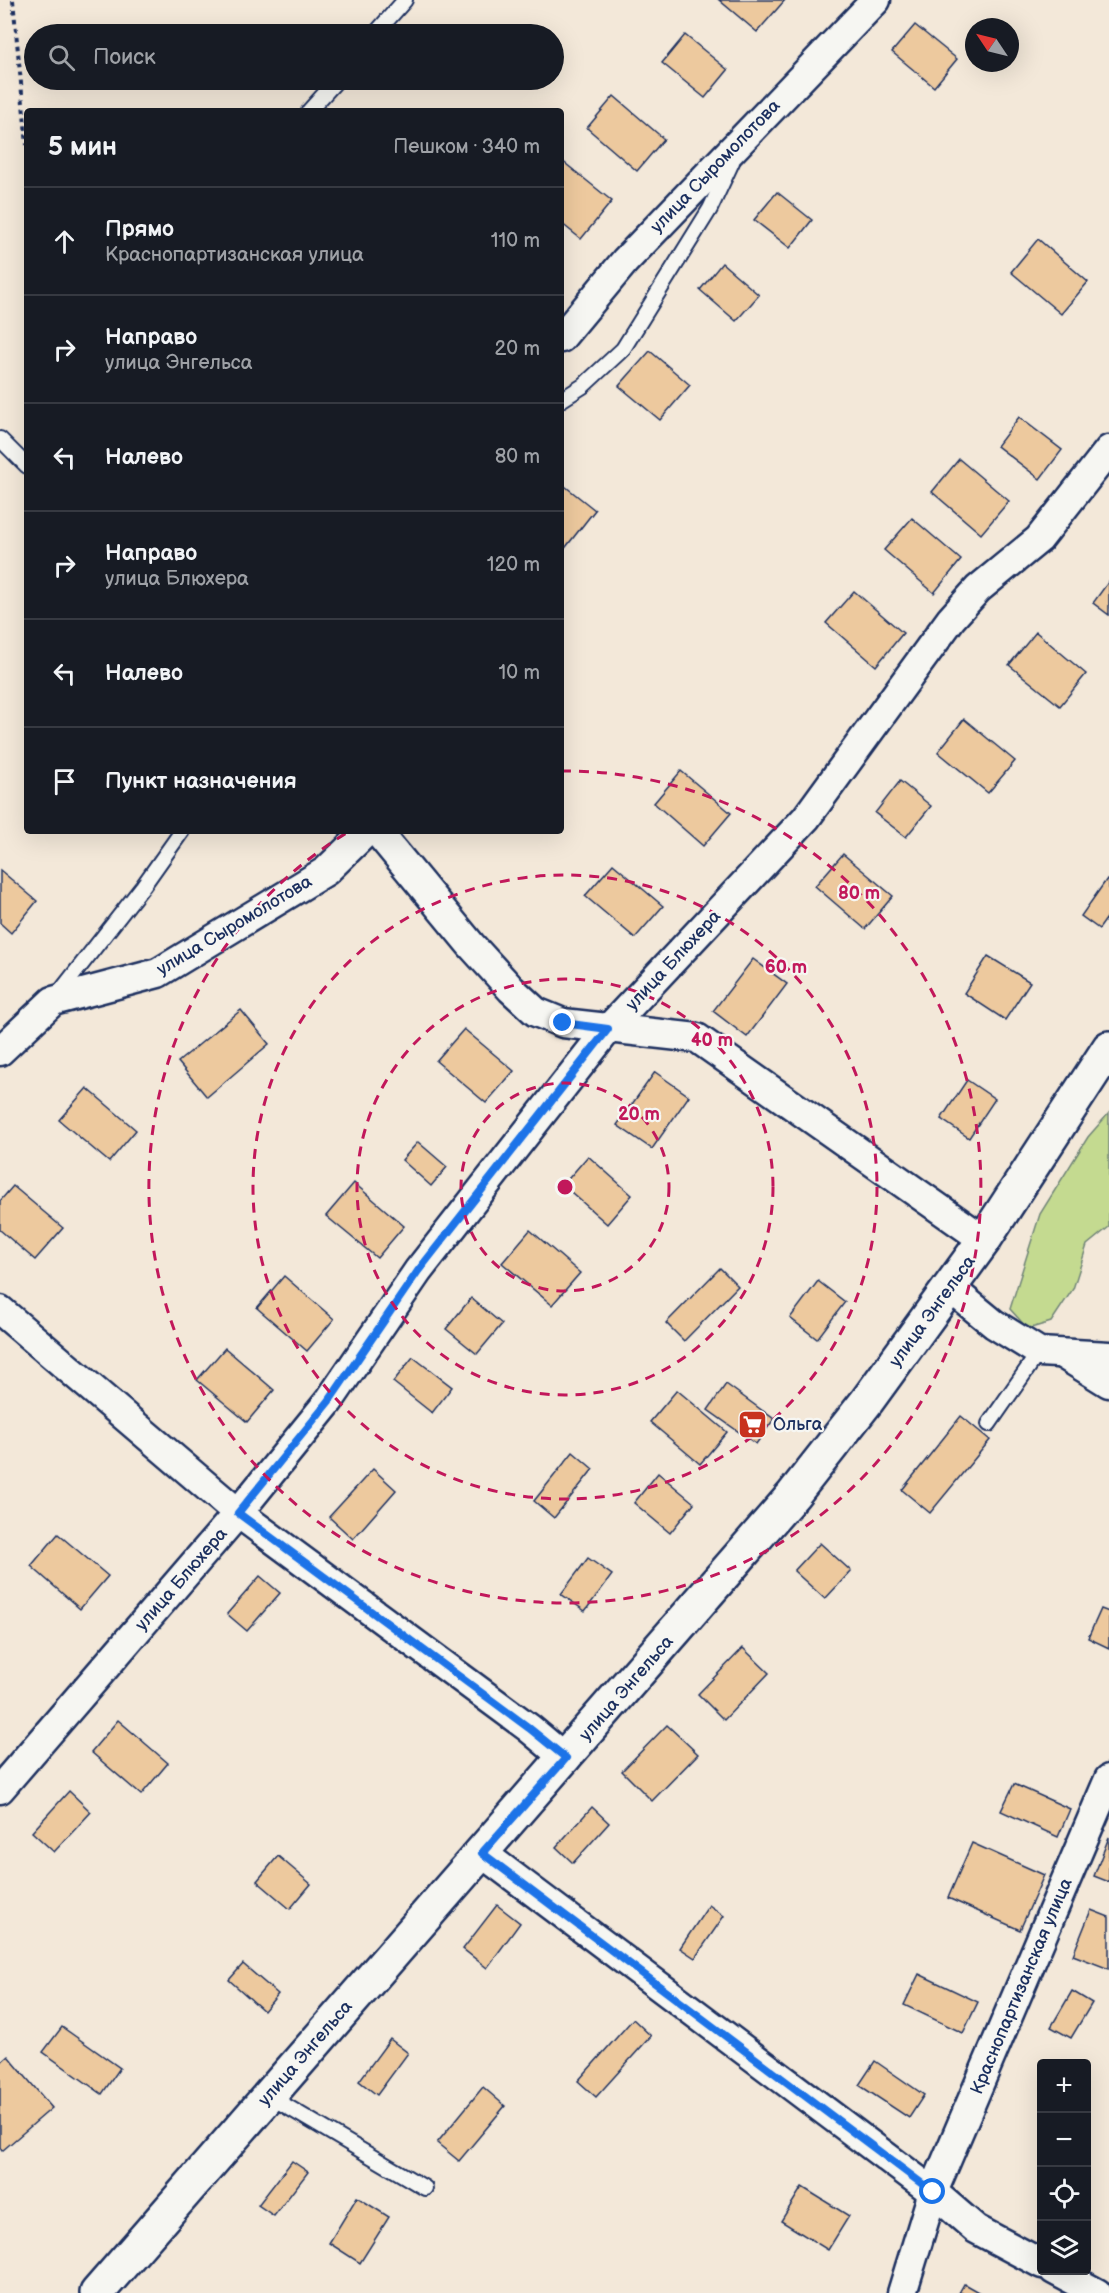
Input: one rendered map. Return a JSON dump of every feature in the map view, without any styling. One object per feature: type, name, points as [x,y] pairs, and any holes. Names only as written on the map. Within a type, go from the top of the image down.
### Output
[{"type":"main road","name":"улица Энгельса","points":[[97,2293],[267,2095],[566,1758],[793,1495],[867,1401],[984,1240],[1109,1048]]},
{"type":"street","name":"улица Сыромолотова","points":[[564,334],[625,261],[876,0]]},
{"type":"street","name":"улица Блюхера","points":[[0,1789],[238,1513],[329,1401],[418,1271],[608,1029],[806,818],[951,619],[978,589],[1039,539],[1109,450]]},
{"type":"street","name":"улица Сыромолотова","points":[[0,1051],[52,1001],[158,973],[326,871],[364,834]]},
{"type":"street","points":[[379,834],[471,945],[536,1012],[563,1023],[697,1038],[984,1240]]},
{"type":"street","points":[[950,1287],[994,1324],[1109,1383]]},
{"type":"street","points":[[0,1310],[238,1513],[529,1728],[566,1758]]},
{"type":"street","points":[[1052,1353],[1109,1356]]},
{"type":"street","name":"Краснопартизанская улица","points":[[902,2293],[933,2192],[1109,1779]]},
{"type":"street","points":[[482,1853],[933,2192],[976,2229],[1037,2262]]},
{"type":"street","points":[[1062,2275],[1097,2293]]},
{"type":"lane","points":[[384,24],[405,0]]},
{"type":"lane","points":[[312,108],[328,90]]},
{"type":"lane","points":[[564,398],[583,386],[622,349],[710,209],[746,134]]},
{"type":"lane","points":[[0,439],[24,462]]},
{"type":"lane","points":[[52,1001],[143,886],[180,834]]},
{"type":"lane","points":[[989,1424],[1052,1353]]},
{"type":"lane","points":[[267,2095],[425,2188]]},
{"type":"path","points":[[13,0],[24,114]]},
{"type":"green space","points":[[1109,1113],[1109,1227],[1087,1245],[1073,1289],[1051,1322],[1028,1329],[1010,1309],[1040,1214],[1088,1137]]},
{"type":"building","points":[[719,0],[785,0],[757,32]]},
{"type":"building","points":[[915,25],[957,59],[934,87],[892,52]]},
{"type":"building","points":[[685,35],[728,70],[705,98],[662,63]]},
{"type":"building","points":[[614,96],[664,139],[637,171],[587,128]]},
{"type":"building","points":[[564,162],[612,201],[581,239],[564,225]]},
{"type":"building","points":[[777,192],[812,220],[790,248],[754,220]]},
{"type":"building","points":[[1038,239],[1088,282],[1061,314],[1011,272]]},
{"type":"building","points":[[722,263],[759,295],[736,321],[700,290]]},
{"type":"building","points":[[650,351],[690,385],[660,420],[619,386]]},
{"type":"building","points":[[1019,417],[1062,450],[1040,479],[997,446]]},
{"type":"building","points":[[959,459],[1009,501],[981,534],[932,492]]},
{"type":"building","points":[[564,485],[595,510],[564,549]]},
{"type":"building","points":[[912,518],[961,560],[934,593],[884,550]]},
{"type":"building","points":[[1109,581],[1109,615],[1093,603]]},
{"type":"building","points":[[854,591],[903,633],[876,666],[826,623]]},
{"type":"building","points":[[1036,632],[1086,674],[1060,706],[1009,665]]},
{"type":"building","points":[[964,719],[1015,761],[988,793],[938,752]]},
{"type":"building","points":[[681,771],[731,813],[703,846],[654,803]]},
{"type":"building","points":[[900,781],[931,806],[906,837],[875,813]]},
{"type":"building","points":[[843,854],[893,896],[865,929],[815,886]]},
{"type":"building","points":[[613,864],[663,906],[635,938],[585,896]]},
{"type":"building","points":[[0,870],[37,901],[11,933],[0,923]]},
{"type":"building","points":[[1107,879],[1109,881],[1109,915],[1099,929],[1081,916]]},
{"type":"building","points":[[988,956],[1030,982],[1005,1020],[964,993]]},
{"type":"building","points":[[753,959],[787,984],[747,1037],[713,1011]]},
{"type":"building","points":[[241,1010],[269,1044],[207,1097],[178,1062]]},
{"type":"building","points":[[464,1029],[514,1071],[486,1103],[436,1061]]},
{"type":"building","points":[[655,1072],[689,1096],[652,1149],[617,1125]]},
{"type":"building","points":[[967,1080],[995,1099],[969,1138],[941,1119]]},
{"type":"building","points":[[87,1088],[136,1130],[109,1162],[59,1120]]},
{"type":"building","points":[[418,1142],[447,1167],[431,1186],[402,1160]]},
{"type":"building","points":[[588,1156],[632,1195],[607,1224],[563,1185]]},
{"type":"building","points":[[354,1183],[404,1226],[377,1258],[326,1216]]},
{"type":"building","points":[[13,1186],[63,1228],[35,1260],[0,1230],[0,1201]]},
{"type":"building","points":[[530,1230],[580,1273],[552,1305],[502,1263]]},
{"type":"building","points":[[720,1268],[738,1286],[684,1341],[666,1323]]},
{"type":"building","points":[[284,1276],[334,1319],[307,1351],[257,1308]]},
{"type":"building","points":[[818,1281],[845,1302],[817,1339],[790,1318]]},
{"type":"building","points":[[471,1298],[502,1324],[477,1354],[446,1329]]},
{"type":"building","points":[[225,1348],[274,1390],[247,1422],[197,1380]]},
{"type":"building","points":[[413,1357],[452,1387],[432,1413],[393,1382]]},
{"type":"building","points":[[726,1384],[774,1419],[756,1444],[708,1410]]},
{"type":"building","points":[[677,1390],[727,1432],[700,1464],[650,1422]]},
{"type":"building","points":[[961,1416],[990,1440],[930,1513],[902,1490]]},
{"type":"building","points":[[573,1452],[593,1469],[554,1518],[534,1501]]},
{"type":"building","points":[[373,1469],[396,1490],[353,1539],[329,1517]]},
{"type":"building","points":[[658,1473],[694,1503],[670,1533],[634,1503]]},
{"type":"building","points":[[58,1534],[108,1576],[80,1609],[31,1566]]},
{"type":"building","points":[[820,1543],[851,1571],[825,1599],[794,1571]]},
{"type":"building","points":[[588,1558],[612,1575],[585,1611],[561,1594]]},
{"type":"building","points":[[260,1576],[280,1593],[247,1631],[227,1614]]},
{"type":"building","points":[[1101,1609],[1109,1612],[1109,1648],[1088,1638]]},
{"type":"building","points":[[743,1648],[769,1673],[724,1720],[698,1694]]},
{"type":"building","points":[[118,1720],[168,1763],[141,1795],[91,1752]]},
{"type":"building","points":[[667,1725],[698,1754],[652,1801],[622,1771]]},
{"type":"building","points":[[1014,1784],[1070,1809],[1058,1837],[1001,1811]]},
{"type":"building","points":[[69,1791],[91,1812],[54,1852],[32,1832]]},
{"type":"building","points":[[592,1807],[609,1823],[573,1863],[556,1847]]},
{"type":"building","points":[[1109,1837],[1109,1882],[1094,1876]]},
{"type":"building","points":[[972,1843],[1044,1875],[1020,1930],[948,1898]]},
{"type":"building","points":[[278,1856],[311,1884],[290,1909],[257,1881]]},
{"type":"building","points":[[497,1905],[520,1923],[487,1968],[463,1949]]},
{"type":"building","points":[[709,1905],[724,1916],[695,1958],[680,1948]]},
{"type":"building","points":[[1091,1910],[1109,1917],[1109,1969],[1073,1955]]},
{"type":"building","points":[[243,1964],[278,1994],[264,2011],[229,1980]]},
{"type":"building","points":[[919,1974],[978,2002],[963,2033],[904,2005]]},
{"type":"building","points":[[1072,1991],[1092,2003],[1071,2038],[1051,2027]]},
{"type":"building","points":[[633,2019],[651,2036],[596,2097],[578,2081]]},
{"type":"building","points":[[62,2027],[120,2068],[102,2094],[43,2052]]},
{"type":"building","points":[[390,2039],[408,2053],[377,2095],[359,2081]]},
{"type":"building","points":[[8,2056],[52,2108],[2,2151],[0,2148],[0,2063]]},
{"type":"building","points":[[875,2061],[924,2095],[909,2118],[859,2085]]},
{"type":"building","points":[[483,2087],[505,2106],[459,2161],[437,2143]]},
{"type":"building","points":[[292,2161],[308,2172],[274,2216],[258,2205]]},
{"type":"building","points":[[802,2187],[849,2216],[828,2250],[781,2221]]},
{"type":"building","points":[[357,2197],[389,2217],[360,2263],[329,2243]]},
{"type":"building","points":[[964,2284],[980,2293],[959,2293]]},
{"type":"place","name":"Ольга","points":[[752,1424]]},
{"type":"route","points":[[563,1023],[608,1029],[418,1271],[329,1401],[238,1513],[529,1728],[566,1758],[482,1853],[933,2192]]}]
